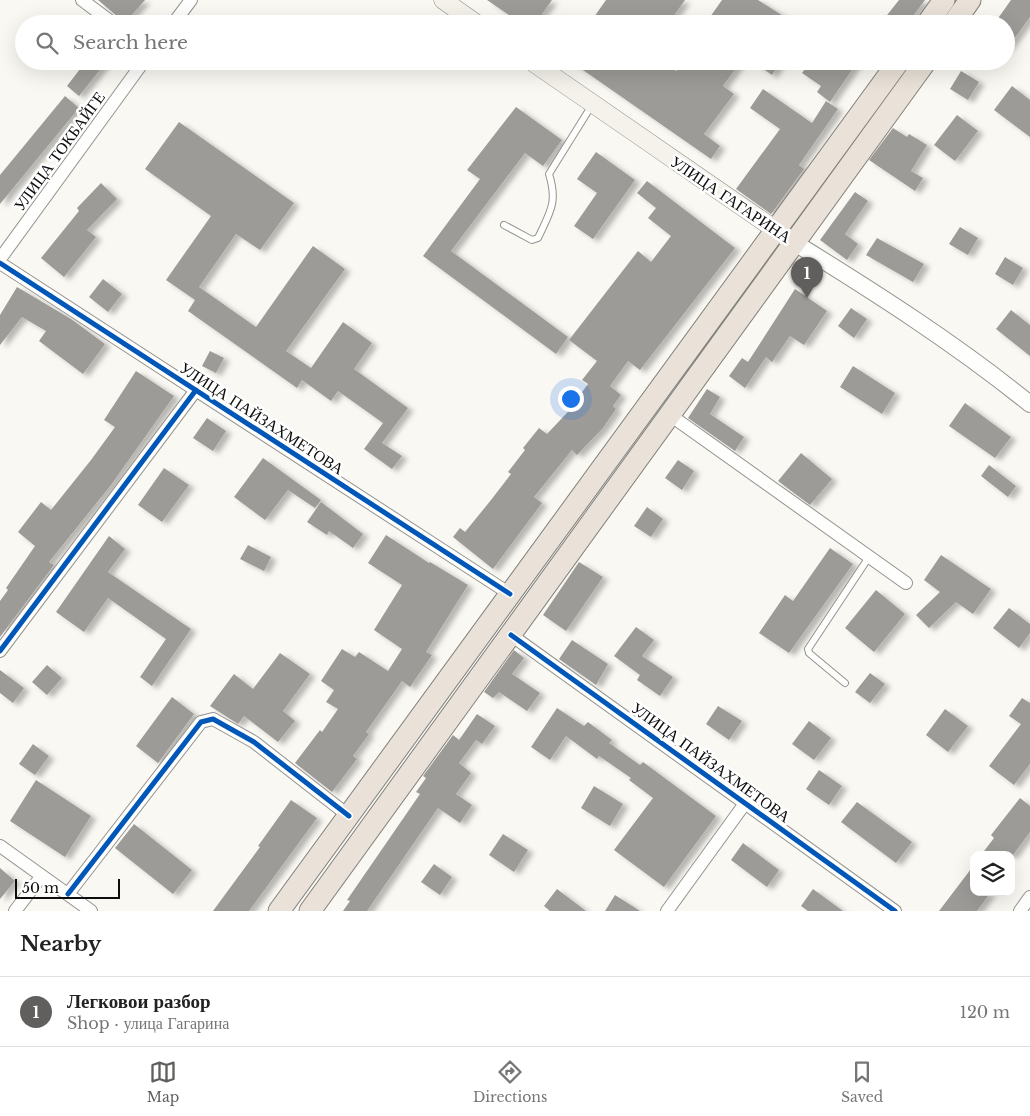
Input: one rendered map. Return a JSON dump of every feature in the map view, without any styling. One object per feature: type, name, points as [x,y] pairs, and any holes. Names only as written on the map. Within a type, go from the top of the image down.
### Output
[{"type":"highway","points":[[933,15],[944,0]]},
{"type":"highway","points":[[959,15],[970,0]]},
{"type":"highway","points":[[279,911],[892,70]]},
{"type":"highway","points":[[310,911],[920,70]]},
{"type":"main road","points":[[443,0],[464,15]]},
{"type":"main road","name":"УЛИЦА ГАГАРИНА","points":[[544,70],[795,243]]},
{"type":"street","points":[[82,0],[102,15]]},
{"type":"street","points":[[180,15],[191,0]]},
{"type":"street","name":"УЛИЦА ТОКБАЙГЕ","points":[[0,261],[138,70]]},
{"type":"street","name":"УЛИЦА ГАГАРИНА","points":[[795,243],[883,297],[977,360],[1030,404]]},
{"type":"street","name":"УЛИЦА ПАЙЗАХМЕТОВА","points":[[0,261],[510,594]]},
{"type":"street","points":[[0,651],[196,390]]},
{"type":"street","points":[[670,416],[906,583]]},
{"type":"street","name":"УЛИЦА ПАЙЗАХМЕТОВА","points":[[511,634],[896,911]]},
{"type":"street","points":[[68,894],[201,722],[213,719],[254,742],[349,816]]},
{"type":"street","points":[[667,911],[746,802]]},
{"type":"street","points":[[0,846],[91,911]]},
{"type":"street","points":[[15,911],[41,877]]},
{"type":"street","points":[[1020,911],[1030,897]]},
{"type":"lane","points":[[504,225],[532,240],[538,238],[554,205],[553,187],[549,174],[593,104]]},
{"type":"lane","points":[[845,683],[809,653],[808,649],[869,557]]},
{"type":"building","points":[[98,0],[145,0],[132,15],[116,15]]},
{"type":"building","points":[[487,0],[552,0],[541,15],[509,15]]},
{"type":"building","points":[[606,0],[685,0],[674,15],[595,15]]},
{"type":"building","points":[[722,0],[758,0],[782,15],[711,15]]},
{"type":"building","points":[[899,0],[925,0],[914,15],[887,15]]},
{"type":"building","points":[[1011,0],[1030,0],[1030,17],[1015,38],[1015,15],[1000,15]]},
{"type":"building","points":[[79,70],[100,70],[79,96],[67,86]]},
{"type":"building","points":[[583,70],[735,70],[723,86],[734,94],[704,134],[720,146],[711,159]]},
{"type":"building","points":[[765,70],[775,70],[772,75]]},
{"type":"building","points":[[804,70],[852,70],[830,102],[817,92],[821,86],[802,73]]},
{"type":"building","points":[[961,71],[979,82],[968,100],[950,89]]},
{"type":"building","points":[[1012,86],[1030,100],[1030,137],[994,110]]},
{"type":"building","points":[[763,89],[812,123],[826,101],[838,109],[799,165],[804,169],[771,214],[736,189],[780,129],[750,108]]},
{"type":"building","points":[[65,96],[79,108],[0,204],[0,175]]},
{"type":"building","points":[[516,107],[562,140],[543,166],[525,153],[451,251],[568,337],[556,354],[423,256],[480,179],[467,170]]},
{"type":"building","points":[[957,115],[978,131],[955,161],[934,145]]},
{"type":"building","points":[[179,122],[294,203],[260,250],[236,234],[199,287],[256,327],[313,246],[345,269],[286,351],[311,368],[343,322],[372,343],[354,369],[408,408],[382,443],[402,456],[392,469],[364,449],[383,423],[338,391],[331,401],[302,380],[297,388],[188,311],[195,300],[166,280],[211,216],[145,169]]},
{"type":"building","points":[[893,128],[907,137],[909,134],[927,145],[911,171],[923,178],[915,191],[869,160]]},
{"type":"building","points":[[596,152],[635,180],[593,239],[574,226],[597,193],[577,179]]},
{"type":"building","points":[[647,181],[735,248],[640,370],[628,361],[610,386],[621,395],[613,406],[616,409],[603,428],[577,455],[572,450],[534,497],[542,503],[493,569],[453,537],[460,528],[465,532],[491,500],[511,474],[508,472],[525,450],[523,448],[539,428],[547,434],[579,400],[577,399],[588,384],[582,380],[597,361],[569,340],[638,251],[651,262],[671,236],[648,218],[656,208],[637,193]]},
{"type":"building","points":[[101,183],[117,199],[87,230],[96,237],[64,277],[41,258],[79,211],[77,208]]},
{"type":"building","points":[[855,192],[868,201],[845,234],[858,244],[847,260],[820,240]]},
{"type":"building","points":[[960,227],[978,238],[968,255],[949,244]]},
{"type":"building","points":[[877,238],[924,264],[913,282],[866,255]]},
{"type":"building","points":[[1005,257],[1023,268],[1013,285],[995,274]]},
{"type":"building","points":[[103,279],[122,294],[108,312],[89,297]]},
{"type":"building","points":[[17,287],[71,319],[105,344],[83,374],[39,341],[46,331],[22,317],[0,345],[0,315]]},
{"type":"building","points":[[795,289],[827,311],[804,345],[790,336],[772,362],[766,357],[745,388],[729,376],[742,358],[748,362]]},
{"type":"building","points":[[851,308],[867,319],[854,338],[838,326]]},
{"type":"building","points":[[1011,310],[1030,325],[1030,356],[996,329]]},
{"type":"building","points":[[210,351],[224,358],[216,373],[202,366]]},
{"type":"building","points":[[853,366],[895,393],[882,414],[840,387]]},
{"type":"building","points":[[136,371],[174,396],[111,485],[49,562],[54,565],[0,637],[0,601],[8,590],[6,588],[35,546],[18,532],[41,502],[51,510],[91,460],[115,427],[104,420]]},
{"type":"building","points":[[707,389],[720,397],[710,414],[744,437],[735,451],[688,418]]},
{"type":"building","points":[[965,403],[1011,437],[995,458],[949,426]]},
{"type":"building","points":[[207,418],[226,431],[213,451],[193,438]]},
{"type":"building","points":[[801,453],[832,479],[810,505],[778,481]]},
{"type":"building","points":[[263,458],[321,500],[315,508],[288,490],[265,520],[234,497]]},
{"type":"building","points":[[678,460],[694,471],[682,490],[665,478]]},
{"type":"building","points":[[989,465],[1016,486],[1008,497],[981,476]]},
{"type":"building","points":[[164,468],[189,485],[162,522],[138,505]]},
{"type":"building","points":[[321,502],[363,534],[353,548],[329,531],[327,535],[307,522]]},
{"type":"building","points":[[647,507],[663,519],[651,537],[634,526]]},
{"type":"building","points":[[386,535],[429,563],[468,585],[426,652],[432,655],[410,687],[402,681],[366,732],[369,734],[353,756],[357,759],[332,792],[295,763],[320,730],[322,732],[338,709],[326,702],[334,690],[321,681],[342,649],[355,657],[359,652],[388,671],[402,649],[374,630],[402,585],[368,563]]},
{"type":"building","points":[[109,536],[125,549],[108,572],[191,629],[152,686],[140,677],[166,639],[108,598],[84,632],[56,612]]},
{"type":"building","points":[[248,545],[271,557],[264,571],[240,559]]},
{"type":"building","points":[[830,548],[853,564],[789,653],[759,633],[785,595],[793,601]]},
{"type":"building","points":[[941,555],[991,589],[973,614],[956,602],[929,628],[916,615],[940,592],[924,580]]},
{"type":"building","points":[[579,562],[603,577],[566,631],[543,615]]},
{"type":"building","points":[[876,590],[905,614],[874,652],[845,628]]},
{"type":"building","points":[[1009,608],[1030,624],[1030,633],[1019,648],[993,628]]},
{"type":"building","points":[[636,627],[654,640],[642,656],[673,677],[660,696],[637,680],[640,675],[614,656]]},
{"type":"building","points":[[572,640],[608,664],[596,685],[559,659]]},
{"type":"building","points":[[514,650],[524,658],[512,674],[540,693],[527,711],[499,692],[493,698],[484,692]]},
{"type":"building","points":[[280,653],[310,674],[283,711],[295,721],[278,742],[244,716],[238,724],[210,706],[234,674],[253,689]]},
{"type":"building","points":[[47,665],[62,678],[47,695],[32,682]]},
{"type":"building","points":[[0,670],[24,688],[13,703],[0,693]]},
{"type":"building","points":[[870,673],[885,684],[870,703],[855,692]]},
{"type":"building","points":[[172,697],[194,714],[158,763],[136,746]]},
{"type":"building","points":[[1022,698],[1030,703],[1030,764],[1014,785],[989,766],[1021,724],[1009,716]]},
{"type":"building","points":[[718,706],[742,721],[729,740],[706,724]]},
{"type":"building","points":[[557,708],[584,726],[588,722],[612,740],[609,743],[640,765],[643,762],[716,816],[664,887],[614,850],[653,798],[629,780],[631,778],[599,756],[597,759],[566,736],[550,760],[531,747]]},
{"type":"building","points":[[945,709],[968,726],[948,752],[926,735]]},
{"type":"building","points":[[477,714],[495,726],[482,744],[476,740],[459,763],[471,773],[456,794],[472,805],[460,823],[438,808],[367,911],[343,911],[350,901],[347,900],[420,794],[416,792],[426,778],[423,776],[453,735],[459,740]]},
{"type":"building","points":[[809,721],[831,738],[814,760],[792,744]]},
{"type":"building","points":[[33,744],[49,756],[35,775],[19,764]]},
{"type":"building","points":[[819,770],[842,786],[829,805],[806,789]]},
{"type":"building","points":[[36,780],[91,816],[65,857],[10,821]]},
{"type":"building","points":[[594,786],[623,804],[610,826],[581,808]]},
{"type":"building","points":[[1020,798],[1030,806],[1030,832],[1015,852],[984,851],[994,838],[991,835]]},
{"type":"building","points":[[291,800],[317,818],[249,911],[213,911],[260,847],[258,846]]},
{"type":"building","points":[[857,802],[912,842],[896,863],[841,822]]},
{"type":"building","points":[[134,824],[192,870],[173,894],[115,848]]},
{"type":"building","points":[[503,834],[528,850],[514,872],[489,855]]},
{"type":"building","points":[[743,843],[779,870],[767,887],[731,860]]},
{"type":"building","points":[[434,864],[452,877],[440,895],[421,882]]},
{"type":"building","points":[[0,868],[15,881],[0,899]]},
{"type":"building","points":[[970,870],[970,896],[988,896],[977,911],[939,911]]},
{"type":"building","points":[[557,889],[586,911],[550,911],[544,906]]},
{"type":"building","points":[[813,889],[843,911],[808,911],[801,906]]},
{"type":"building","points":[[615,895],[640,911],[605,911]]},
{"type":"cycle path","points":[[0,263],[510,594]]},
{"type":"cycle path","points":[[0,651],[196,390]]},
{"type":"cycle path","points":[[511,635],[895,911]]},
{"type":"cycle path","points":[[68,894],[201,722],[213,719],[254,742],[349,816]]},
{"type":"place","name":"Легковои разбор","points":[[807,298]]}]
